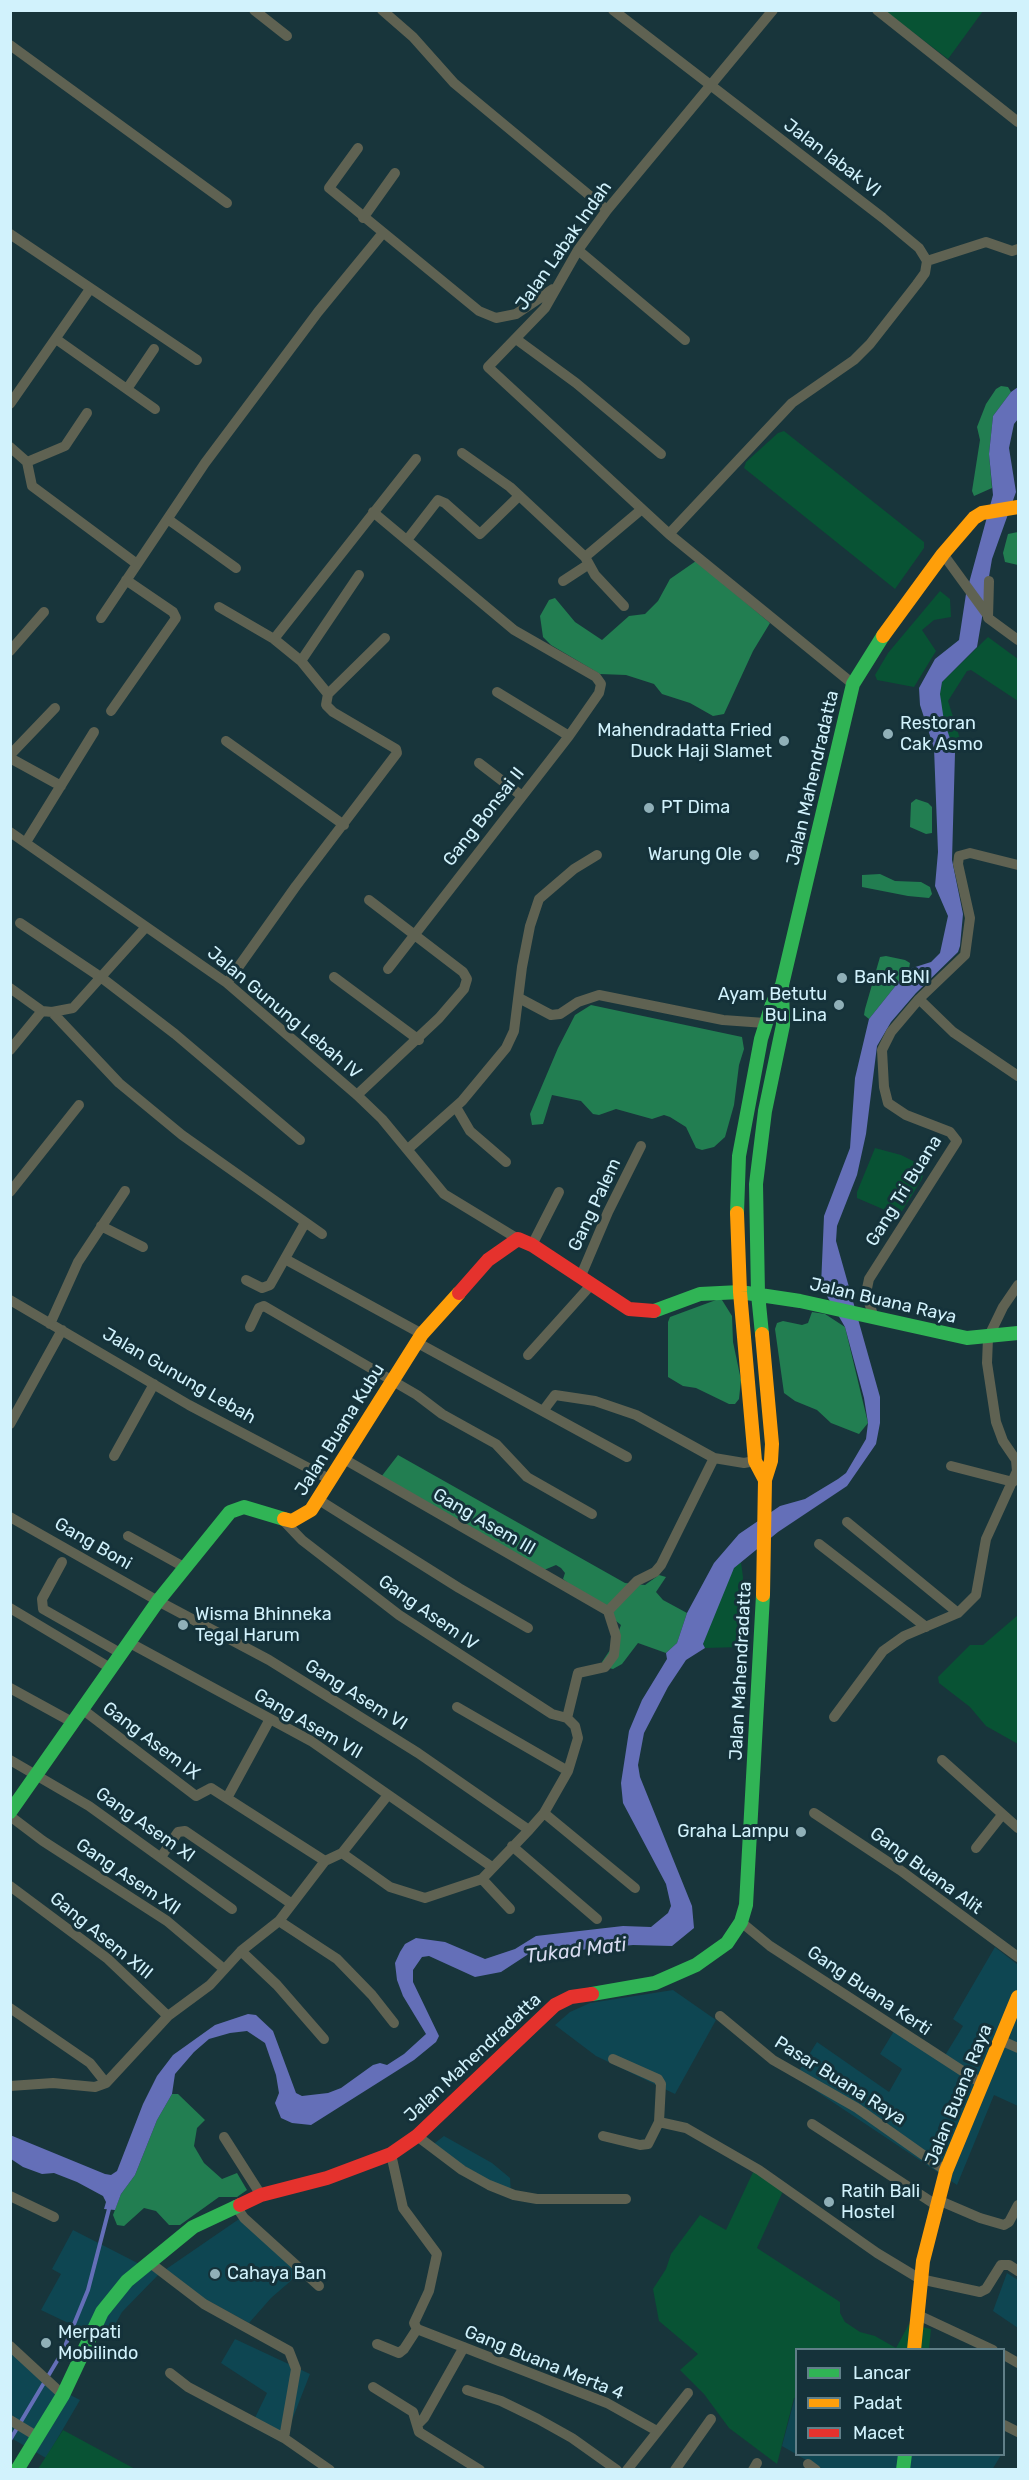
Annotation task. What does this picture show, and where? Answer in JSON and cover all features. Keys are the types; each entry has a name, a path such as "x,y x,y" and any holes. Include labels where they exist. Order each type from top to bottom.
{"main road":[{"name":"Jalan Mahendradatta","path":"765,1486 755,1461 736,1236 739,1156 765,1023 783,985 853,684 872,650 943,554 974,518 982,513 1018,507"},
{"name":"Jalan Mahendradatta","path":"18,2469 63,2396 102,2312 127,2281 193,2227 235,2205 261,2195 327,2178 391,2154 417,2136 555,2004 571,1997 655,1983 696,1965 727,1943 741,1922 747,1894 763,1626 765,1486 771,1461 772,1435 758,1294 756,1184 765,1111 783,1025 783,985"},
{"path":"518,1239 532,1245 629,1309 642,1312 656,1311 700,1294 740,1292"},
{"name":"Jalan Buana Kubu","path":"282,1520 299,1519 311,1510 332,1480 419,1338 488,1260 518,1239"},
{"name":"Jalan Buana Raya","path":"740,1292 829,1308 940,1334 967,1338 988,1338 1018,1333"},
{"path":"10,1814 35,1774 158,1601 230,1512 236,1508 249,1508 282,1520"},
{"name":"Jalan Buana Raya","path":"914,2348 920,2279 946,2170 1018,1997"}],"street":[{"path":"254,10 287,36"},
{"path":"382,10 412,37 454,83 607,210"},
{"name":"Jalan labak VI","path":"613,10 883,218 919,248 927,261"},
{"name":"Jalan Labak Indah","path":"642,509 488,367 545,308 578,250 607,210 773,10"},
{"path":"877,10 1018,122"},
{"path":"10,45 227,203"},
{"path":"358,148 329,188 464,301 490,317 516,314 556,287"},
{"path":"363,218 395,173"},
{"path":"10,234 197,360"},
{"path":"101,618 169,520 205,463 318,312 382,234"},
{"path":"669,534 792,403 854,360 870,344 925,273 927,261 986,242 1012,250 1018,249"},
{"path":"578,250 685,340"},
{"path":"10,404 90,289"},
{"path":"56,339 155,408"},
{"path":"516,339 576,383 661,454"},
{"path":"127,389 154,350"},
{"path":"27,462 65,446 87,413"},
{"path":"10,447 27,462 32,486 137,564"},
{"path":"462,453 500,478 519,495 587,560 595,575 624,606"},
{"path":"274,639 416,459"},
{"path":"373,512 407,540 438,500 441,500 480,534 519,495"},
{"path":"563,581 642,509 669,534 853,684"},
{"path":"169,520 236,568"},
{"name":"Gang Bonsai II","path":"388,969 569,736 599,693 601,684 596,677 532,643 514,630 407,540"},
{"path":"943,554 992,622 1018,640"},
{"path":"301,661 359,575"},
{"path":"111,711 176,618 173,612 126,580"},
{"path":"984,610 988,581"},
{"path":"219,607 274,639 301,661 328,694"},
{"path":"10,651 44,612"},
{"path":"227,983 396,753 396,749 333,712 326,705 328,694 385,638"},
{"path":"497,692 569,736"},
{"path":"55,708 10,756 61,786"},
{"path":"26,842 94,732"},
{"path":"226,741 344,825"},
{"path":"479,763 522,796"},
{"name":"Jalan Gunung Lebah IV","path":"10,832 146,928 203,964 227,983 357,1095 408,1149 444,1194 518,1239"},
{"name":"Gang Tri Buana","path":"871,1317 866,1293 869,1279 957,1141 950,1132 906,1115 888,1103 884,1087 882,1050 891,1032 919,999 965,955 970,918 958,864 959,856 970,853 1018,865"},
{"path":"408,1149 456,1107 506,1048 514,1031 530,926 539,899 574,869 597,855"},
{"path":"357,1095 419,1040 464,989 467,979 463,972 413,936 369,900"},
{"path":"20,923 102,978 175,1034 300,1140"},
{"path":"10,1050 47,1012 74,1008 102,978 117,957 146,928"},
{"path":"334,977 419,1040"},
{"path":"10,988 47,1012 119,1083 200,1149 322,1234"},
{"path":"519,998 551,1015 560,1014 578,1002 599,995 723,1020 765,1023"},
{"path":"919,999 953,1032 1018,1076"},
{"path":"10,1192 79,1105"},
{"path":"456,1107 465,1126 474,1136 506,1162"},
{"name":"Gang Palem","path":"528,1355 586,1282 608,1212 641,1146"},
{"path":"50,1324 78,1262 125,1191"},
{"path":"532,1245 559,1192"},
{"path":"246,1280 266,1288 305,1223"},
{"path":"101,1226 143,1247"},
{"path":"285,1259 543,1411 627,1457"},
{"path":"834,1717 883,1651 904,1636 958,1613 976,1595 986,1539 1017,1471 1016,1460 1003,1441 996,1422 987,1363 988,1338 1003,1307 1018,1285"},
{"name":"Jalan Gunung Lebah","path":"10,1300 154,1384 332,1480"},
{"path":"250,1327 259,1308 264,1306 391,1382 417,1395 442,1414 496,1444 527,1477 592,1514"},
{"path":"10,1424 62,1330"},
{"path":"114,1456 154,1384"},
{"path":"543,1411 553,1396 559,1394 612,1406 661,1428 714,1458 744,1463 755,1461"},
{"path":"342,1853 390,1887 425,1898 482,1879 529,1830 544,1813 568,1771 578,1738 575,1726 567,1718 579,1673 604,1667 614,1655 616,1636 608,1611 637,1581 662,1565 714,1458"},
{"name":"Gang Asem III","path":"344,1460 608,1611"},
{"path":"951,1466 1013,1482"},
{"path":"319,1500 459,1588 528,1628"},
{"name":"Gang Boni","path":"10,1516 158,1601"},
{"name":"Gang Asem IV","path":"282,1520 302,1539 399,1615 552,1714 567,1718"},
{"path":"847,1522 958,1613"},
{"path":"128,1536 184,1567"},
{"path":"819,1544 926,1627"},
{"name":"Gang Asem VII","path":"62,1562 42,1599 43,1609 270,1719 344,1762 492,1867"},
{"name":"Gang Asem VI","path":"158,1601 269,1660 418,1753 529,1830"},
{"path":"10,1608 111,1669"},
{"path":"10,1688 72,1722"},
{"path":"457,1707 568,1771"},
{"name":"Gang Asem IX","path":"82,1709 196,1796 201,1796 211,1788 227,1798"},
{"path":"270,1719 227,1798 326,1861"},
{"name":"Gang Asem XI","path":"10,1760 80,1800 232,1909"},
{"path":"942,1760 1018,1828"},
{"path":"10,2086 53,2083 95,2087 106,2083 168,2016 210,1985 241,1952 279,1921 326,1861 342,1853 388,1795"},
{"path":"544,1813 635,1888"},
{"name":"Gang Buana Alit","path":"814,1813 900,1870 1018,1957"},
{"name":"Gang Asem XII","path":"10,1814 43,1841 166,1921 224,1969"},
{"path":"976,1848 1002,1815"},
{"path":"161,1857 178,1832 185,1831 292,1904"},
{"path":"512,1846 597,1919"},
{"path":"482,1879 510,1909"},
{"name":"Gang Asem XIII","path":"10,1886 108,1959 168,2016"},
{"path":"279,1921 337,1959 372,1995 394,2022"},
{"name":"Gang Buana Kerti","path":"741,1922 770,1946 981,2083"},
{"path":"241,1952 277,1985 324,2039"},
{"path":"10,2008 90,2063 106,2083"},
{"name":"Pasar Buana Raya","path":"720,2016 773,2060 857,2108 946,2170"},
{"path":"1000,2040 1018,2048"},
{"path":"603,2136 640,2145 648,2144 659,2122 662,2084 658,2079 613,2059"},
{"path":"659,2122 686,2128 759,2170 877,2253 920,2279 980,2292 986,2289 1001,2265 1009,2265 1018,2271"},
{"path":"812,2124 937,2202 1004,2225 1009,2222 1018,2205"},
{"path":"417,2136 462,2170 489,2186 514,2194 537,2199 626,2199"},
{"path":"224,2138 261,2195"},
{"path":"378,2344 399,2353 405,2349 417,2329 414,2323 429,2291 437,2254 403,2208 391,2154"},
{"path":"10,2196 54,2217"},
{"path":"235,2205 244,2218 319,2286"},
{"path":"149,2262 204,2304 289,2351 295,2360 296,2369 284,2438"},
{"path":"916,2314 991,2348"},
{"name":"Gang Buana Merta 4","path":"417,2329 608,2403 657,2431"},
{"path":"10,2346 63,2396"},
{"path":"418,2424 429,2411 464,2347"},
{"path":"170,2373 188,2387 284,2438 330,2469"},
{"path":"372,2387 408,2408 416,2416 420,2432 480,2469"},
{"path":"467,2390 501,2401 538,2419 572,2438 617,2469"},
{"path":"627,2469 688,2393"},
{"path":"675,2469 711,2419"},
{"path":"10,2420 38,2437"}],"shaded area":[{"path":"995,1947 1018,1965 1018,2106 994,2095 957,2185 795,2077 817,2042 889,2092 902,2069 880,2054 894,2031 941,2062 963,2026 953,2019"},
{"path":"673,1990 716,2020 675,2094 596,2056 555,2025 570,2012 590,2003"},
{"path":"444,2136 492,2163 510,2178 511,2194 431,2146"},
{"path":"242,2217 301,2272 271,2298 249,2323 159,2274"},
{"path":"73,2230 159,2274 122,2312 106,2341 41,2310 61,2274 52,2269"},
{"path":"1007,2273 1018,2280 1018,2328 993,2311"},
{"path":"235,2339 310,2374 283,2443 251,2426 267,2393 221,2363"},
{"path":"10,2351 49,2384 80,2400 46,2458 11,2438"},
{"path":"795,2397 795,2453 782,2446"},
{"path":"799,2456 1000,2456 992,2470 823,2469"}],"green space":[{"path":"885,11 983,11 948,59"},
{"path":"1001,386 1008,387 1011,392 993,416 989,454 992,488 974,496 972,491 980,440 977,427 986,404 996,389"},
{"path":"784,431 924,542 924,548 895,589 744,468 746,462 778,433"},
{"path":"1018,532 1018,565 1005,562 1003,553 1008,534"},
{"path":"696,561 770,623 753,651 724,714 713,716 690,703 662,694 654,684 626,675 600,674 551,645 543,637 540,616 549,600 555,598 575,622 602,640 629,616 645,614 658,601 670,579"},
{"path":"940,591 950,599 951,617 934,620 922,630 936,651 914,687 877,680 875,675 888,653"},
{"path":"988,637 1018,659 1018,701 971,670 967,671 948,701 960,739 955,753 942,718 940,694 942,682"},
{"path":"916,799 932,807 932,833 926,834 910,827 911,803"},
{"path":"880,874 895,881 921,882 930,887 932,894 929,898 908,896 862,887 862,875"},
{"path":"880,957 905,960 910,963 909,969 869,1019 864,1015 865,1009"},
{"path":"591,1005 742,1037 744,1049 739,1065 734,1105 725,1137 714,1147 702,1150 696,1148 686,1127 670,1117 664,1115 652,1119 616,1109 599,1115 593,1114 581,1101 552,1095 543,1124 532,1125 530,1114 558,1048 575,1015"},
{"path":"875,1148 901,1155 925,1167 922,1179 899,1216 857,1198 857,1192"},
{"path":"716,1300 722,1300 732,1316 733,1342 741,1380 739,1399 735,1404 729,1404 696,1388 683,1386 668,1377 668,1322 670,1317"},
{"path":"812,1312 825,1314 845,1327 868,1423 859,1434 831,1423 817,1410 795,1401 784,1393 775,1329 777,1323 783,1321 802,1325 808,1323"},
{"path":"398,1455 625,1583 645,1585 659,1575 666,1577 656,1592 663,1600 687,1613 677,1643 666,1653 638,1643 622,1664 613,1669 605,1667 602,1662 614,1644 621,1625 563,1579 565,1573 561,1568 556,1565 544,1570 381,1477"},
{"path":"741,1562 743,1577 740,1647 705,1648 703,1644 724,1586 734,1568"},
{"path":"1018,1615 1018,1744 986,1726 970,1707 939,1683 938,1677 970,1645 983,1645"},
{"path":"172,2094 178,2094 205,2120 197,2128 194,2146 204,2163 222,2179 237,2173 247,2190 237,2197 219,2197 180,2225 169,2225 156,2211 144,2208 124,2226 117,2225 113,2215 121,2194 135,2175 157,2120"},
{"path":"754,2170 784,2189 757,2248 840,2302 840,2313 845,2322 860,2332 875,2336 896,2348 795,2348 795,2398 777,2464 729,2428 704,2394 680,2370 698,2354 659,2321 653,2289 666,2269 671,2254 700,2215 726,2230"},
{"path":"909,2324 931,2329 929,2348 896,2348"},
{"path":"63,2430 135,2469 38,2469"}],"water":[{"path":"1018,387 1018,419 1014,424 1009,448 1016,492 992,559 977,647 942,682 940,694 944,721 955,753 952,860 963,914 960,946 958,952 916,993 891,1022 877,1046 866,1134 857,1175 837,1226 836,1241 880,1397 880,1423 876,1444 847,1486 778,1532 734,1568 703,1644 705,1648 686,1660 668,1687 644,1733 638,1765 640,1777 692,1906 694,1928 672,1946 633,1945 527,1955 501,1972 475,1977 429,1956 422,1957 413,1970 413,1982 439,2036 436,2042 414,2060 311,2125 292,2123 281,2118 275,2103 279,2093 276,2075 265,2043 247,2031 209,2039 175,2074 172,2094 157,2120 135,2175 121,2194 115,2210 104,2209 106,2202 103,2196 77,2182 54,2173 42,2174 23,2167 11,2159 10,2135 105,2174 111,2175 117,2171 143,2104 157,2076 173,2055 215,2025 248,2014 256,2015 273,2031 296,2093 302,2096 328,2093 341,2088 373,2065 380,2063 387,2065 404,2054 426,2034 403,1996 397,1980 395,1963 405,1944 416,1938 445,1942 485,1959 515,1949 536,1936 623,1926 651,1927 668,1913 671,1906 666,1884 623,1803 621,1783 629,1731 642,1700 667,1659 666,1653 677,1643 687,1613 714,1563 739,1534 780,1506 805,1499 846,1473 866,1439 868,1423 864,1398 845,1327 821,1286 824,1216 850,1148 855,1078 869,1019 909,969 931,962 940,953 948,916 935,886 938,852 934,748 920,705 919,688 935,659 959,640 966,594 993,495 989,454 993,416 1011,392"}],"waterway":[{"path":"10,2440 63,2351 88,2290 110,2205"}],"traffic: fast":[{"path":"737,1213 739,1156 761,1039 772,1004 782,985 853,684 883,636"},
{"path":"762,1334 758,1294 756,1184 765,1111 783,1025 782,985"},
{"path":"654,1311 700,1294 740,1292 800,1301 967,1338 1018,1333"},
{"path":"10,1812 158,1601 230,1512 244,1507 284,1519"},
{"path":"592,1994 655,1983 696,1965 727,1943 741,1922 746,1905 763,1595"},
{"path":"17,2470 63,2395 102,2312 127,2281 193,2227 240,2205"},
{"path":"903,2470 905,2456"}],"traffic: slow":[{"path":"883,636 943,554 974,518 982,513 1018,507"},
{"path":"737,1213 740,1292 755,1461 765,1480"},
{"path":"284,1519 292,1521 311,1510 422,1334 459,1293"},
{"path":"762,1334 772,1444 771,1461 765,1480 763,1595"},
{"path":"914,2348 923,2261 946,2171 1018,1997"}],"traffic: jam":[{"path":"459,1293 488,1260 518,1239 532,1245 629,1309 654,1311"},
{"path":"240,2205 261,2195 327,2178 391,2154 417,2136 555,2005 571,1997 592,1994"}],"place":[{"name":"Restoran Cak Asmo","path":"888,734"},
{"name":"Mahendradatta Fried Duck Haji Slamet","path":"784,741"},
{"name":"PT Dima","path":"649,808"},
{"name":"Warung Ole","path":"754,855"},
{"name":"Bank BNI","path":"842,978"},
{"name":"Ayam Betutu Bu Lina","path":"839,1005"},
{"name":"Wisma Bhinneka Tegal Harum","path":"183,1625"},
{"name":"Graha Lampu","path":"801,1832"},
{"name":"Ratih Bali Hostel","path":"829,2202"},
{"name":"Cahaya Ban","path":"215,2274"},
{"name":"Merpati Mobilindo","path":"46,2343"}],"water label":[{"name":"Tukad Mati","path":"576,1951"}]}
